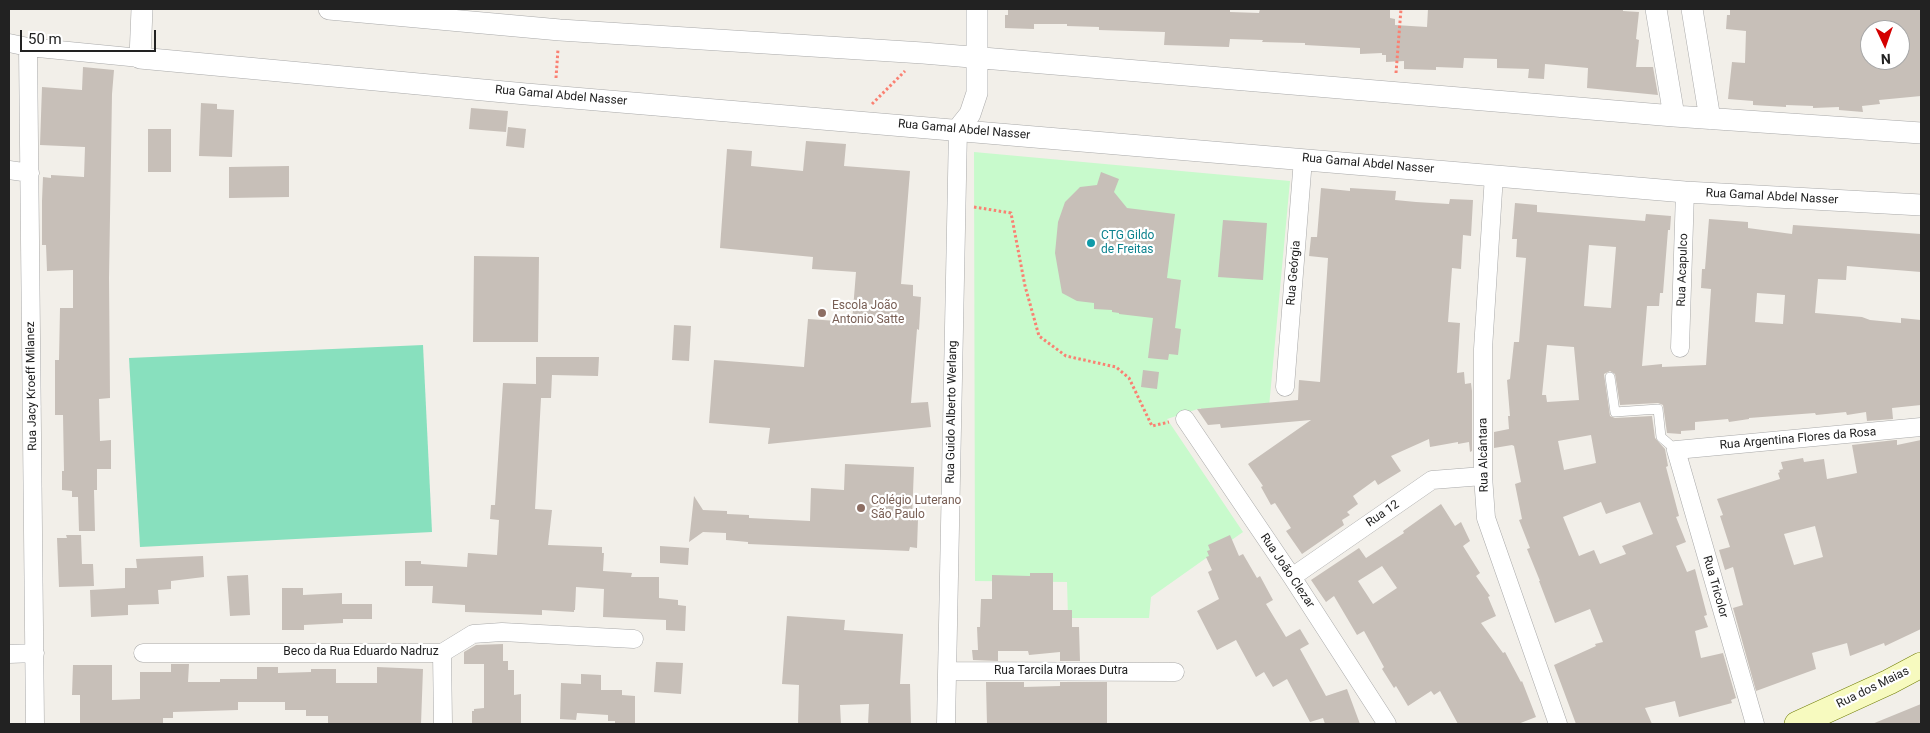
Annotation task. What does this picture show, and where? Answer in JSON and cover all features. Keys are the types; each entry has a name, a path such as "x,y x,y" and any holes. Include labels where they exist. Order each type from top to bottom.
{"main road":[{"name":"Rua dos Maias","path":"1797,724 1889,682 1921,665"}],"street":[{"path":"140,58 142,9"},
{"path":"329,9 560,30 923,53 1395,94 1710,119 1921,133"},
{"path":"958,129 970,114 976,101 978,9"},
{"path":"1656,9 1674,116"},
{"path":"1692,9 1710,119"},
{"name":"Rua Gamal Abdel Nasser","path":"9,43 28,47 140,58 554,96 1303,158 1685,192 1921,205"},
{"name":"Rua Jacy Kroeff Milanez","path":"28,47 35,724"},
{"name":"Rua Guido Alberto Werlang","path":"946,724 958,129"},
{"name":"Rua Geórgia","path":"1285,387 1303,158"},
{"path":"9,170 30,173"},
{"name":"Rua Alcântara","path":"1494,175 1483,349 1483,476 1486,518 1558,724"},
{"name":"Rua Acapulco","path":"1680,348 1685,192"},
{"name":"Rua João Clezar","path":"1185,419 1292,577 1387,724"},
{"name":"Rua Argentina Flores da Rosa","path":"1676,450 1921,428"},
{"name":"Rua Tricolor","path":"1676,450 1755,724"},
{"name":"Rua 12","path":"1292,577 1432,480 1483,476"},
{"name":"Beco da Rua Eduardo Nadruz","path":"143,653 442,653 473,634 502,632 634,638"},
{"path":"9,654 35,653"},
{"path":"442,653 443,724"},
{"name":"Rua Tarcila Moraes Dutra","path":"947,671 1175,672"}],"lane":[{"path":"1610,377 1615,412 1658,409 1661,437 1676,450"}],"path":[{"path":"1395,94 1401,9"},
{"path":"554,96 560,30"},
{"path":"855,120 923,53"},
{"path":"956,204 1011,214 1025,286 1039,336 1066,356 1116,367 1129,378 1152,426 1185,419"}],"green space":[{"path":"974,152 1290,181 1269,407 1204,419 1201,408 1167,419 1243,532 1151,597 1149,618 1068,618 1067,582 975,581"},
{"path":"423,345 432,532 140,547 129,358"}],"building":[{"path":"1008,9 1230,9 1230,12 1259,13 1260,9 1390,9 1390,18 1395,19 1395,25 1427,27 1428,9 1623,9 1623,11 1639,12 1636,39 1639,40 1636,67 1653,67 1658,95 1587,88 1588,68 1545,64 1544,79 1528,78 1529,69 1497,68 1497,59 1464,58 1463,68 1436,67 1436,70 1404,69 1404,61 1386,62 1386,55 1382,55 1382,53 1360,54 1360,48 1230,39 1229,47 1164,45 1165,32 1099,30 1099,27 1067,26 1067,24 1034,24 1034,29 1005,28 1005,15 1008,15"},
{"path":"1730,9 1921,9 1921,96 1879,100 1880,104 1862,106 1863,112 1839,110 1839,107 1813,108 1813,106 1753,105 1753,101 1728,99 1732,62 1745,63 1746,31 1726,29 1727,15 1730,15"},
{"path":"83,67 114,70 109,278 110,398 99,399 100,441 111,440 111,469 97,469 97,490 94,490 95,531 79,531 78,497 72,497 72,491 62,490 62,471 64,471 63,415 55,415 55,360 59,360 60,308 73,308 73,270 47,271 46,245 42,245 43,177 51,178 51,175 84,177 85,147 40,145 42,87 82,90"},
{"path":"201,103 217,104 217,109 234,110 232,157 199,156"},
{"path":"471,108 508,111 506,132 469,129"},
{"path":"508,127 526,129 524,148 506,146"},
{"path":"148,129 171,129 171,172 148,172"},
{"name":"Escola João Antonio Satte","path":"806,141 846,144 844,166 910,171 901,284 913,285 913,296 921,297 911,403 928,402 931,427 768,444 770,428 709,423 714,360 804,367 808,319 852,322 856,272 812,269 813,257 720,248 727,149 752,151 751,166 803,171"},
{"path":"289,166 289,197 229,198 229,167"},
{"path":"1101,172 1119,179 1114,192 1127,208 1175,214 1167,278 1181,280 1175,328 1181,329 1178,355 1169,354 1168,360 1148,358 1153,318 1119,314 1112,312 1112,310 1094,309 1094,303 1077,301 1062,293 1055,253 1058,222 1065,202 1080,187 1097,185"},
{"path":"1321,188 1350,191 1350,188 1396,191 1395,200 1416,202 1449,204 1450,199 1473,200 1471,236 1463,235 1461,269 1452,268 1448,322 1460,323 1457,373 1464,372 1465,384 1471,383 1472,451 1470,452 1469,442 1430,447 1429,439 1391,456 1401,471 1378,485 1375,480 1353,496 1358,504 1347,512 1350,515 1342,520 1344,525 1302,554 1286,531 1291,528 1275,503 1271,505 1261,487 1263,486 1248,464 1311,420 1221,428 1220,424 1208,425 1197,409 1298,400 1299,380 1320,382 1328,258 1309,256 1311,237 1317,237"},
{"path":"1515,203 1537,205 1537,212 1645,221 1646,214 1671,216 1670,230 1668,230 1663,293 1660,293 1659,306 1647,306 1642,366 1662,364 1662,367 1706,365 1711,289 1701,288 1702,269 1705,269 1709,219 1748,222 1748,228 1792,234 1793,225 1921,234 1921,272 1847,266 1846,280 1818,279 1815,313 1901,323 1901,318 1921,320 1921,405 1892,408 1893,419 1867,421 1866,412 1847,415 1846,412 1816,415 1815,413 1749,418 1729,422 1728,419 1695,422 1695,430 1681,431 1681,434 1667,433 1663,405 1658,403 1620,405 1615,374 1610,371 1604,374 1610,416 1615,418 1652,416 1655,438 1665,449 1668,466 1666,467 1679,516 1676,517 1686,542 1676,546 1687,572 1695,569 1707,615 1704,616 1708,627 1695,631 1701,658 1723,653 1736,698 1731,700 1732,703 1679,717 1675,701 1645,708 1652,724 1576,724 1554,665 1596,646 1595,644 1603,642 1590,609 1555,623 1527,549 1530,548 1519,520 1522,519 1515,484 1521,482 1514,446 1494,448 1494,432 1509,429 1508,416 1510,416 1507,380 1510,379 1514,342 1519,342 1526,258 1516,257 1517,239 1512,239","holes":["1589,245 1616,247 1611,308 1584,306","1757,293 1785,295 1783,324 1755,322","1547,345 1574,347 1579,400 1547,402 1546,395 1542,395","1591,435 1596,463 1564,470 1558,441","1601,502 1606,514 1640,502 1653,534 1622,546 1626,554 1600,564 1594,550 1579,556 1563,517"]},
{"path":"1223,220 1267,223 1263,280 1218,277"},
{"path":"474,256 539,257 538,342 473,342"},
{"path":"674,325 691,326 689,361 672,360"},
{"path":"536,357 599,357 598,376 552,375 551,398 541,398 535,509 552,510 548,545 602,547 602,553 604,553 603,571 632,573 631,577 659,577 659,598 678,600 678,605 686,606 685,631 666,630 666,620 603,617 604,589 576,587 574,612 542,610 542,615 465,612 465,605 432,603 433,586 405,586 405,561 421,561 421,564 467,567 468,553 497,555 499,520 490,519 491,505 495,505 503,383 536,384"},
{"path":"1143,370 1159,372 1157,389 1141,387"},
{"path":"1897,440 1897,445 1921,440 1921,629 1885,646 1884,643 1850,656 1847,643 1812,653 1816,669 1756,691 1733,608 1743,605 1733,567 1725,570 1719,550 1730,547 1720,516 1723,515 1717,499 1780,479 1778,473 1780,472 1779,470 1783,469 1781,462 1803,458 1804,462 1824,459 1827,479 1857,473 1852,445","holes":["1815,526 1823,557 1794,565 1784,534"]},
{"name":"Colégio Luterano São Paulo","path":"845,464 914,467 912,519 918,519 917,548 910,547 909,551 748,544 748,542 726,540 726,533 703,532 689,542 694,496 703,510 727,511 727,514 749,515 749,518 810,521 811,488 844,490"},
{"path":"1441,504 1455,526 1461,522 1470,541 1463,546 1480,573 1476,576 1490,596 1488,597 1496,616 1481,623 1503,653 1505,652 1522,681 1536,717 1518,724 1458,724 1440,691 1434,695 1431,691 1408,706 1396,686 1394,688 1382,669 1384,667 1364,631 1357,635 1334,596 1326,602 1311,580 1359,548 1366,558 1404,533 1403,531","holes":["1382,566 1397,588 1373,604 1358,581"]},
{"path":"66,535 81,535 82,564 93,564 94,586 59,587 57,538 67,538"},
{"path":"1230,535 1239,556 1243,554 1257,578 1260,576 1273,600 1266,604 1286,637 1300,629 1309,644 1300,649 1326,696 1347,689 1360,724 1325,724 1323,718 1310,722 1287,679 1273,687 1264,672 1256,677 1236,640 1217,650 1197,611 1219,599 1208,572 1212,570 1206,557 1209,556 1207,551 1210,550 1208,545"},
{"path":"660,546 689,548 688,565 660,563"},
{"path":"203,556 204,577 171,581 171,589 158,590 159,604 128,605 128,615 91,617 90,590 125,588 125,568 137,568 136,559"},
{"path":"1030,573 1053,573 1053,610 1072,610 1072,627 1079,627 1080,661 1060,661 1060,652 1029,655 1028,651 998,651 998,661 973,660 972,650 978,650 977,627 980,627 981,599 992,599 992,575 1030,576"},
{"path":"248,575 250,615 230,616 227,576"},
{"path":"282,588 303,588 303,595 342,593 342,604 372,604 372,619 343,619 343,623 304,625 304,630 282,630"},
{"path":"787,616 845,620 844,630 903,634 900,684 910,684 911,724 868,724 869,704 840,705 841,724 798,724 799,685 782,684"},
{"path":"503,644 503,661 508,661 508,670 514,670 514,695 521,694 521,724 472,724 472,711 484,708 484,664 464,664 464,652 476,645"},
{"path":"656,662 683,663 681,694 654,692"},
{"path":"171,664 189,664 188,682 220,682 220,679 257,679 257,667 278,667 278,673 311,672 311,669 336,669 336,683 377,683 377,667 423,669 421,724 328,724 328,716 306,716 306,710 285,710 285,702 238,702 238,710 173,712 173,718 163,718 163,724 80,724 80,695 72,695 73,665 112,665 112,700 140,699 140,672 171,672"},
{"path":"581,674 601,675 601,690 622,690 622,695 635,696 635,724 615,724 615,721 608,721 608,715 577,713 576,720 560,719 561,683 581,684"},
{"path":"986,682 1024,682 1024,687 1060,686 1060,682 1107,682 1107,724 987,724"},
{"path":"1921,704 1921,724 1872,724"}],"place":[{"name":"CTG Gildo de Freitas","path":"1091,243"},
{"name":"Escola João Antonio Satte","path":"822,313"},
{"name":"Colégio Luterano São Paulo","path":"861,508"}]}
